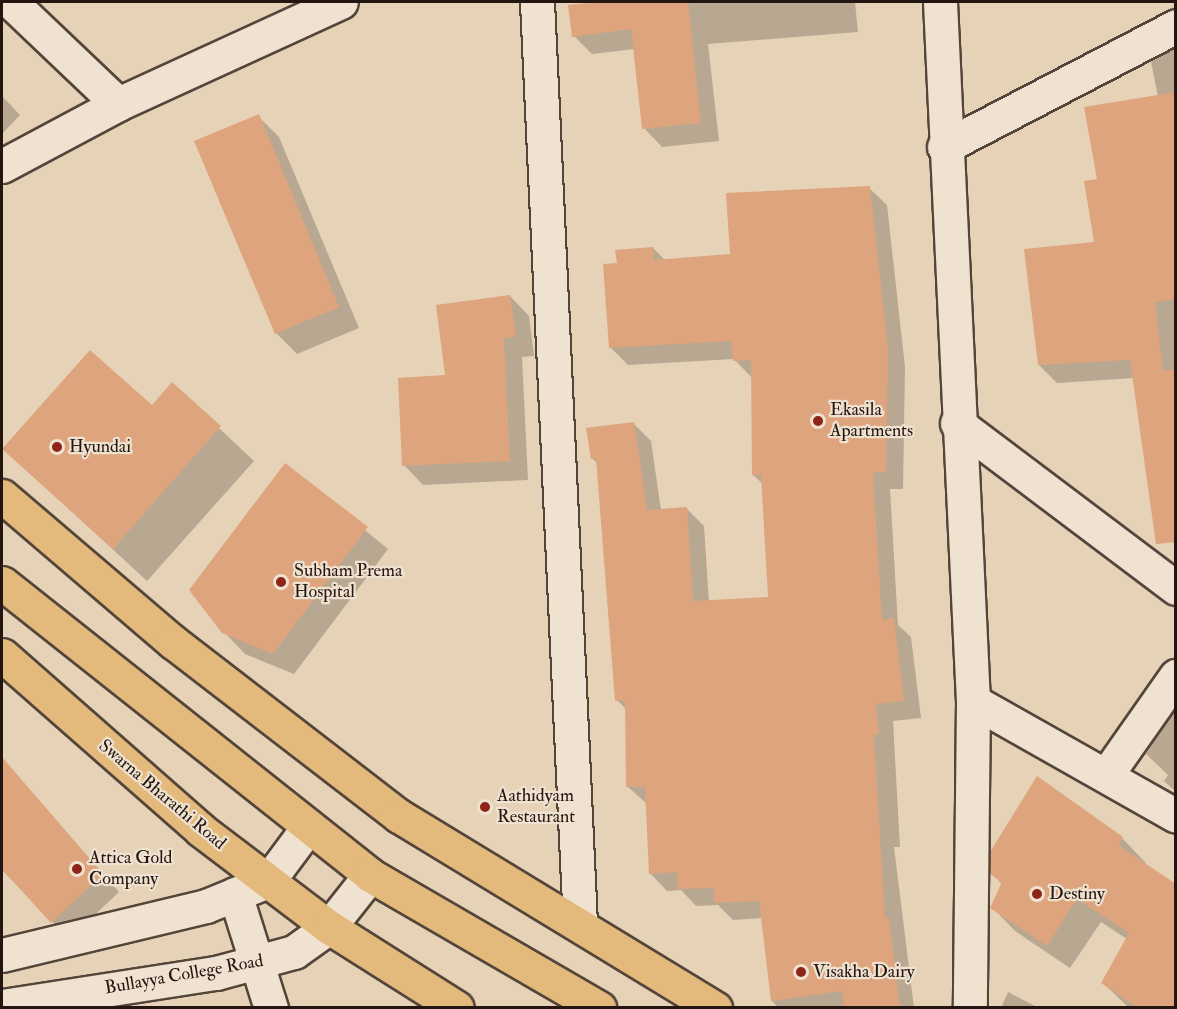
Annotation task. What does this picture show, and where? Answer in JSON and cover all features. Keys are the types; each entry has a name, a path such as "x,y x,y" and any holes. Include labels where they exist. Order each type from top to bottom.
{"main road":[{"path":"2,496 172,642 399,816 580,923 715,1008"},
{"path":"2,583 306,830 370,875 599,1008"},
{"name":"Swarna Bharathi Road","path":"2,655 173,808 329,927 458,1008"}],"street":[{"path":"11,2 118,104"},
{"path":"2,166 118,104 341,2"},
{"path":"537,2 580,923"},
{"path":"940,2 944,147 957,423 973,701 970,1008"},
{"path":"944,147 1176,26"},
{"path":"957,423 1176,588"},
{"path":"1107,774 1176,676"},
{"path":"973,701 1107,774 1176,816"},
{"path":"2,955 206,906 268,881 306,830"},
{"name":"Bullayya College Road","path":"2,1006 260,964 294,952 329,927 370,875"},
{"path":"235,894 260,964 271,1008"}],"building":[{"path":"598,2 688,2 701,123 642,129 631,29 572,37 568,5"},
{"path":"1176,92 1176,299 1155,302 1163,371 1176,369 1176,542 1156,544 1130,360 1038,365 1024,249 1094,242 1084,181 1097,179 1084,107"},
{"path":"259,114 339,307 275,334 194,141"},
{"path":"870,186 888,349 886,472 873,472 882,620 894,618 904,701 876,704 879,734 874,735 885,918 889,917 900,1008 844,1008 842,991 771,1001 759,901 714,903 714,888 677,889 677,872 649,874 645,787 626,787 625,700 615,701 596,458 591,459 586,428 634,422 647,510 687,507 693,601 768,597 761,475 752,475 751,360 733,361 731,341 609,348 603,264 617,263 615,250 653,247 654,260 730,254 726,193"},
{"path":"510,295 516,337 504,338 510,461 402,466 398,378 445,375 436,305"},
{"path":"90,350 152,405 172,382 221,426 113,549 2,449"},
{"path":"285,463 368,527 273,654 222,633 189,590"},
{"path":"2,757 103,874 51,923 2,869"},
{"path":"1037,776 1123,837 1118,845 1176,884 1176,1008 1138,1008 1101,983 1129,933 1077,899 1047,946 990,908 1002,882 990,874 990,852"}],"place":[{"name":"Ekasila Apartments","path":"818,421"},
{"name":"Hyundai","path":"57,447"},
{"name":"Subham Prema Hospital","path":"281,582"},
{"name":"Aathidyam Restaurant","path":"485,807"},
{"name":"Attica Gold Company","path":"77,869"},
{"name":"Destiny","path":"1037,894"},
{"name":"Visakha Dairy","path":"801,972"}]}
